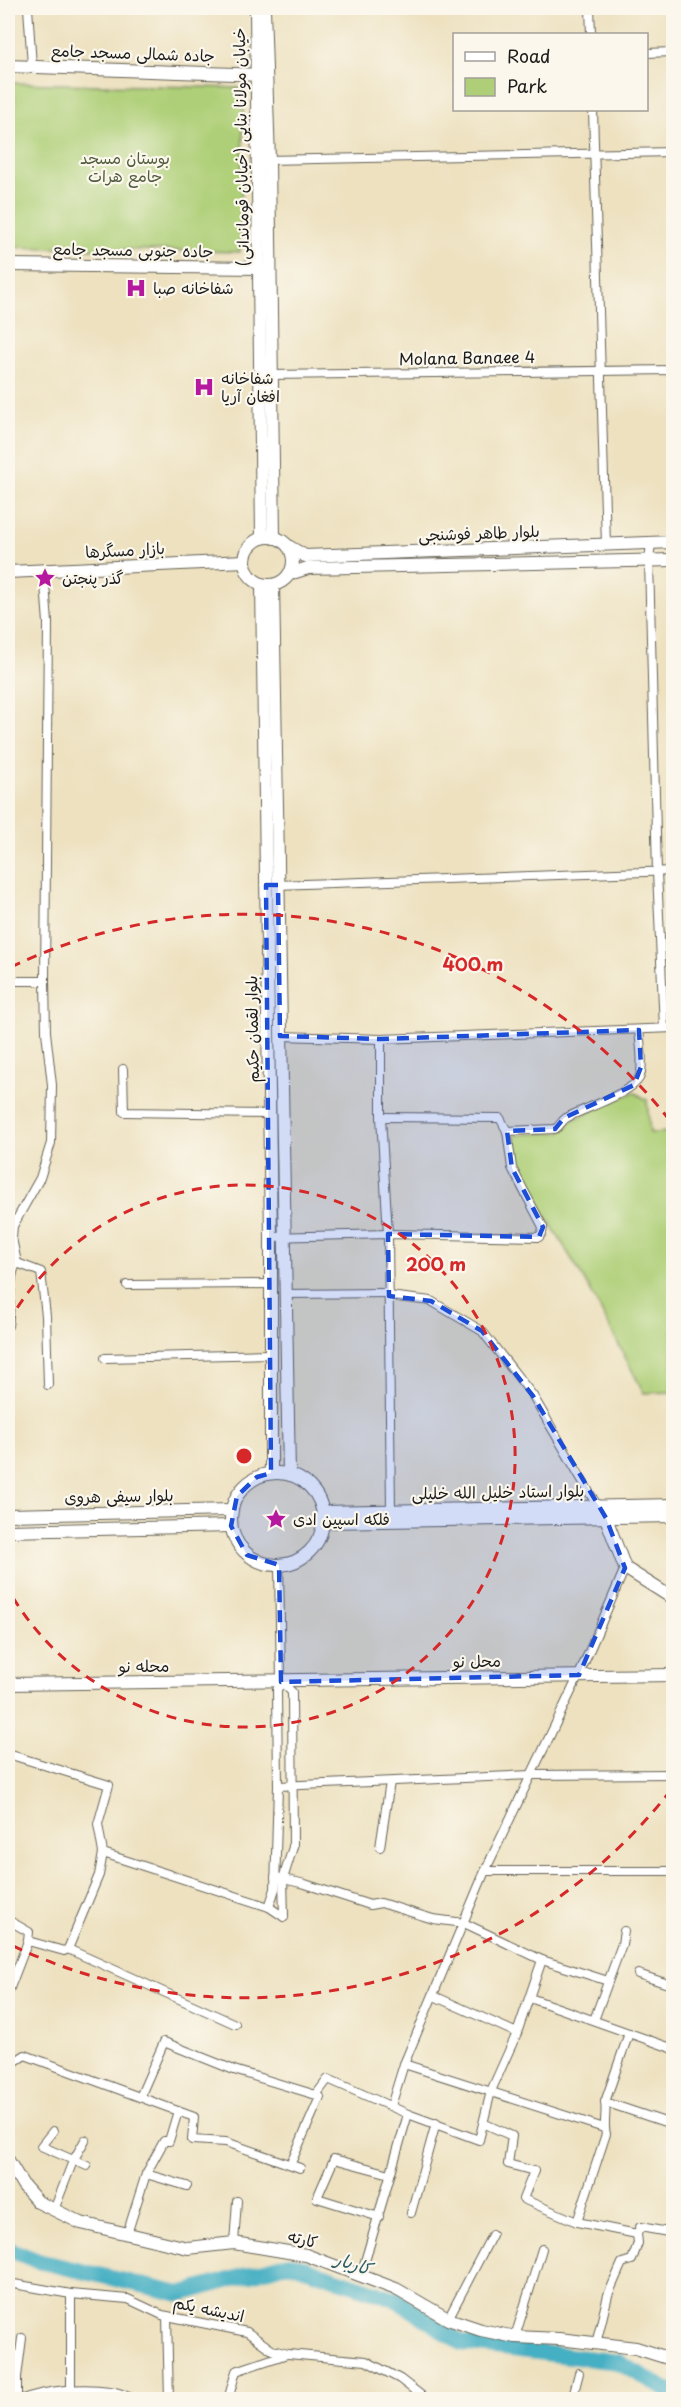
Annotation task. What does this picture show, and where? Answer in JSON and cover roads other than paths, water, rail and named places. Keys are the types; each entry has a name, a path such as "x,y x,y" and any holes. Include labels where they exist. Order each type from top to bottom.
{"street":[{"path":"28,8 32,66"},
{"name":"خیابان مولانا بنایی (خیابان قوماندانی)","path":"255,8 261,75 268,538"},
{"name":"خیابان مولانا بنایی (خیابان قوماندانی)","path":"261,75 264,8"},
{"path":"590,8 591,33"},
{"path":"648,53 674,52"},
{"name":"جاده شمالی مسجد جامع","path":"8,66 261,75"},
{"path":"593,111 606,545"},
{"path":"263,160 674,152"},
{"name":"خیابان مولانا بنایی (خیابان قوماندانی)","path":"263,160 259,268 266,375"},
{"name":"جاده جنوبی مسجد جامع","path":"8,265 259,268"},
{"name":"Molana Banaee 4","path":"266,375 674,369"},
{"path":"268,538 288,546 293,563 290,574 280,583 268,585 249,576 244,561 250,547 268,538"},
{"path":"280,1036 381,1039 669,1028 657,872 649,561 651,543"},
{"name":"بلوار طاهر فوشنجی","path":"288,546 305,556 674,543"},
{"name":"بلوار طاهر فوشنجی","path":"290,574 308,568 674,560"},
{"name":"بازار مسگرها","path":"8,572 244,561"},
{"path":"8,1326 11,1311 13,1226 40,1178 51,1143 52,1085 46,1032 45,981 48,623 44,571"},
{"name":"بلوار لقمان حکیم","path":"268,585 272,885 269,1114 277,1237 285,1294 289,1471"},
{"path":"272,885 674,872"},
{"name":"بلوار لقمان حکیم","path":"271,1473 271,1284 277,1237 280,1036 272,885"},
{"path":"8,981 45,981"},
{"path":"507,1131 555,1129 565,1118 596,1106 634,1085 640,1078 641,1067 639,1030"},
{"path":"381,1039 381,1117 388,1234 391,1511"},
{"path":"123,1069 124,1112 269,1114"},
{"path":"277,1237 388,1234 539,1236 543,1233 543,1227 512,1168 507,1131 500,1118 381,1117"},
{"path":"13,1267 41,1272 46,1316 48,1385"},
{"path":"127,1285 271,1284"},
{"path":"285,1294 389,1294 431,1301 482,1331 533,1396 597,1507 606,1518 625,1568 674,1599"},
{"path":"105,1358 271,1354"},
{"path":"289,1471 312,1488 319,1499 323,1517 321,1536 304,1557 292,1563 279,1565 262,1563 247,1555 237,1542 231,1526 232,1509 237,1496 257,1477 289,1471"},
{"name":"بلوار استاد خلیل الله خلیلی","path":"323,1517 391,1511 674,1505"},
{"name":"بلوار سیفی هروی","path":"8,1515 232,1509"},
{"name":"بلوار استاد خلیل الله خلیلی","path":"323,1517 606,1518 674,1516"},
{"name":"بلوار سیفی هروی","path":"8,1531 231,1526"},
{"path":"103,1853 269,1907 284,1917 279,1878 277,1690 282,1682 279,1565"},
{"path":"391,2106 404,2064 485,1871 579,1675 625,1568"},
{"name":"محل نو","path":"282,1682 674,1675"},
{"path":"269,1907 293,1848 292,1692 282,1682"},
{"name":"محله نو","path":"8,1684 282,1682"},
{"path":"8,1754 109,1785 98,1824 103,1853 99,1875 68,1949"},
{"path":"278,1786 532,1775 674,1774"},
{"path":"380,1847 390,1782"},
{"path":"485,1871 674,1871"},
{"path":"279,1878 370,1905 381,1903 433,1919 464,1923 542,1960 608,1981"},
{"path":"8,1920 29,1932 28,1941 10,1978 8,1993"},
{"path":"594,2020 622,1944 624,1931"},
{"path":"28,1941 64,1951 68,1949 236,2024"},
{"path":"316,2095 328,2079 408,2114 479,2140 492,2091 517,2033 542,1960"},
{"path":"638,1974 674,1986"},
{"path":"434,1996 517,2033"},
{"path":"530,1998 674,2049"},
{"path":"577,2222 606,2134 604,2128 607,2112 605,2102 628,2032"},
{"path":"140,2097 164,2042 234,2070 316,2095 320,2097 291,2163"},
{"path":"8,2066 26,2055 194,2117 192,2140 226,2142 300,2168"},
{"path":"404,2064 604,2128"},
{"path":"605,2102 674,2125"},
{"path":"127,2234 146,2174 164,2141 169,2141 178,2111"},
{"path":"361,2275 408,2114"},
{"path":"411,2213 436,2123"},
{"path":"483,2123 512,2136 508,2164 534,2171 523,2199 577,2222 637,2234"},
{"path":"53,2131 40,2146 87,2166"},
{"path":"54,2210 73,2161 85,2140"},
{"path":"379,2217 317,2198 334,2158 390,2174"},
{"name":"کارته","path":"8,2164 38,2202 81,2223 188,2248 234,2243 306,2256 396,2289 448,2319 514,2337 559,2339 636,2348 674,2360"},
{"path":"146,2174 187,2186"},
{"path":"234,2243 237,2201"},
{"path":"596,2344 608,2295 622,2263 632,2260 638,2243 637,2234 640,2227 674,2232"},
{"path":"448,2319 492,2235"},
{"path":"514,2337 542,2249"},
{"name":"اندیشه یکم","path":"8,2283 71,2294 128,2299 167,2316 247,2332 272,2350 288,2354 366,2361 400,2379 427,2400"},
{"path":"71,2294 71,2391"},
{"path":"167,2316 169,2400"},
{"path":"22,2338 17,2377 19,2400 71,2391 112,2391 137,2400"},
{"path":"228,2400 236,2371 288,2354"},
{"path":"572,2400 579,2373"}],"waterway":[{"name":"کاربار","path":"8,2249 38,2261 180,2294 290,2263 396,2299 462,2343 618,2362 674,2394"}],"place":[{"name":"شفاخانه صبا","path":"136,288"},
{"name":"شفاخانه افغان آریا","path":"204,387"},
{"name":"گذر پنجتن","path":"45,578"},
{"name":"فلکه اسپین ادی","path":"276,1519"}],"park label":[{"name":"بوستان مسجد جامع هرات","path":"125,167"}]}
